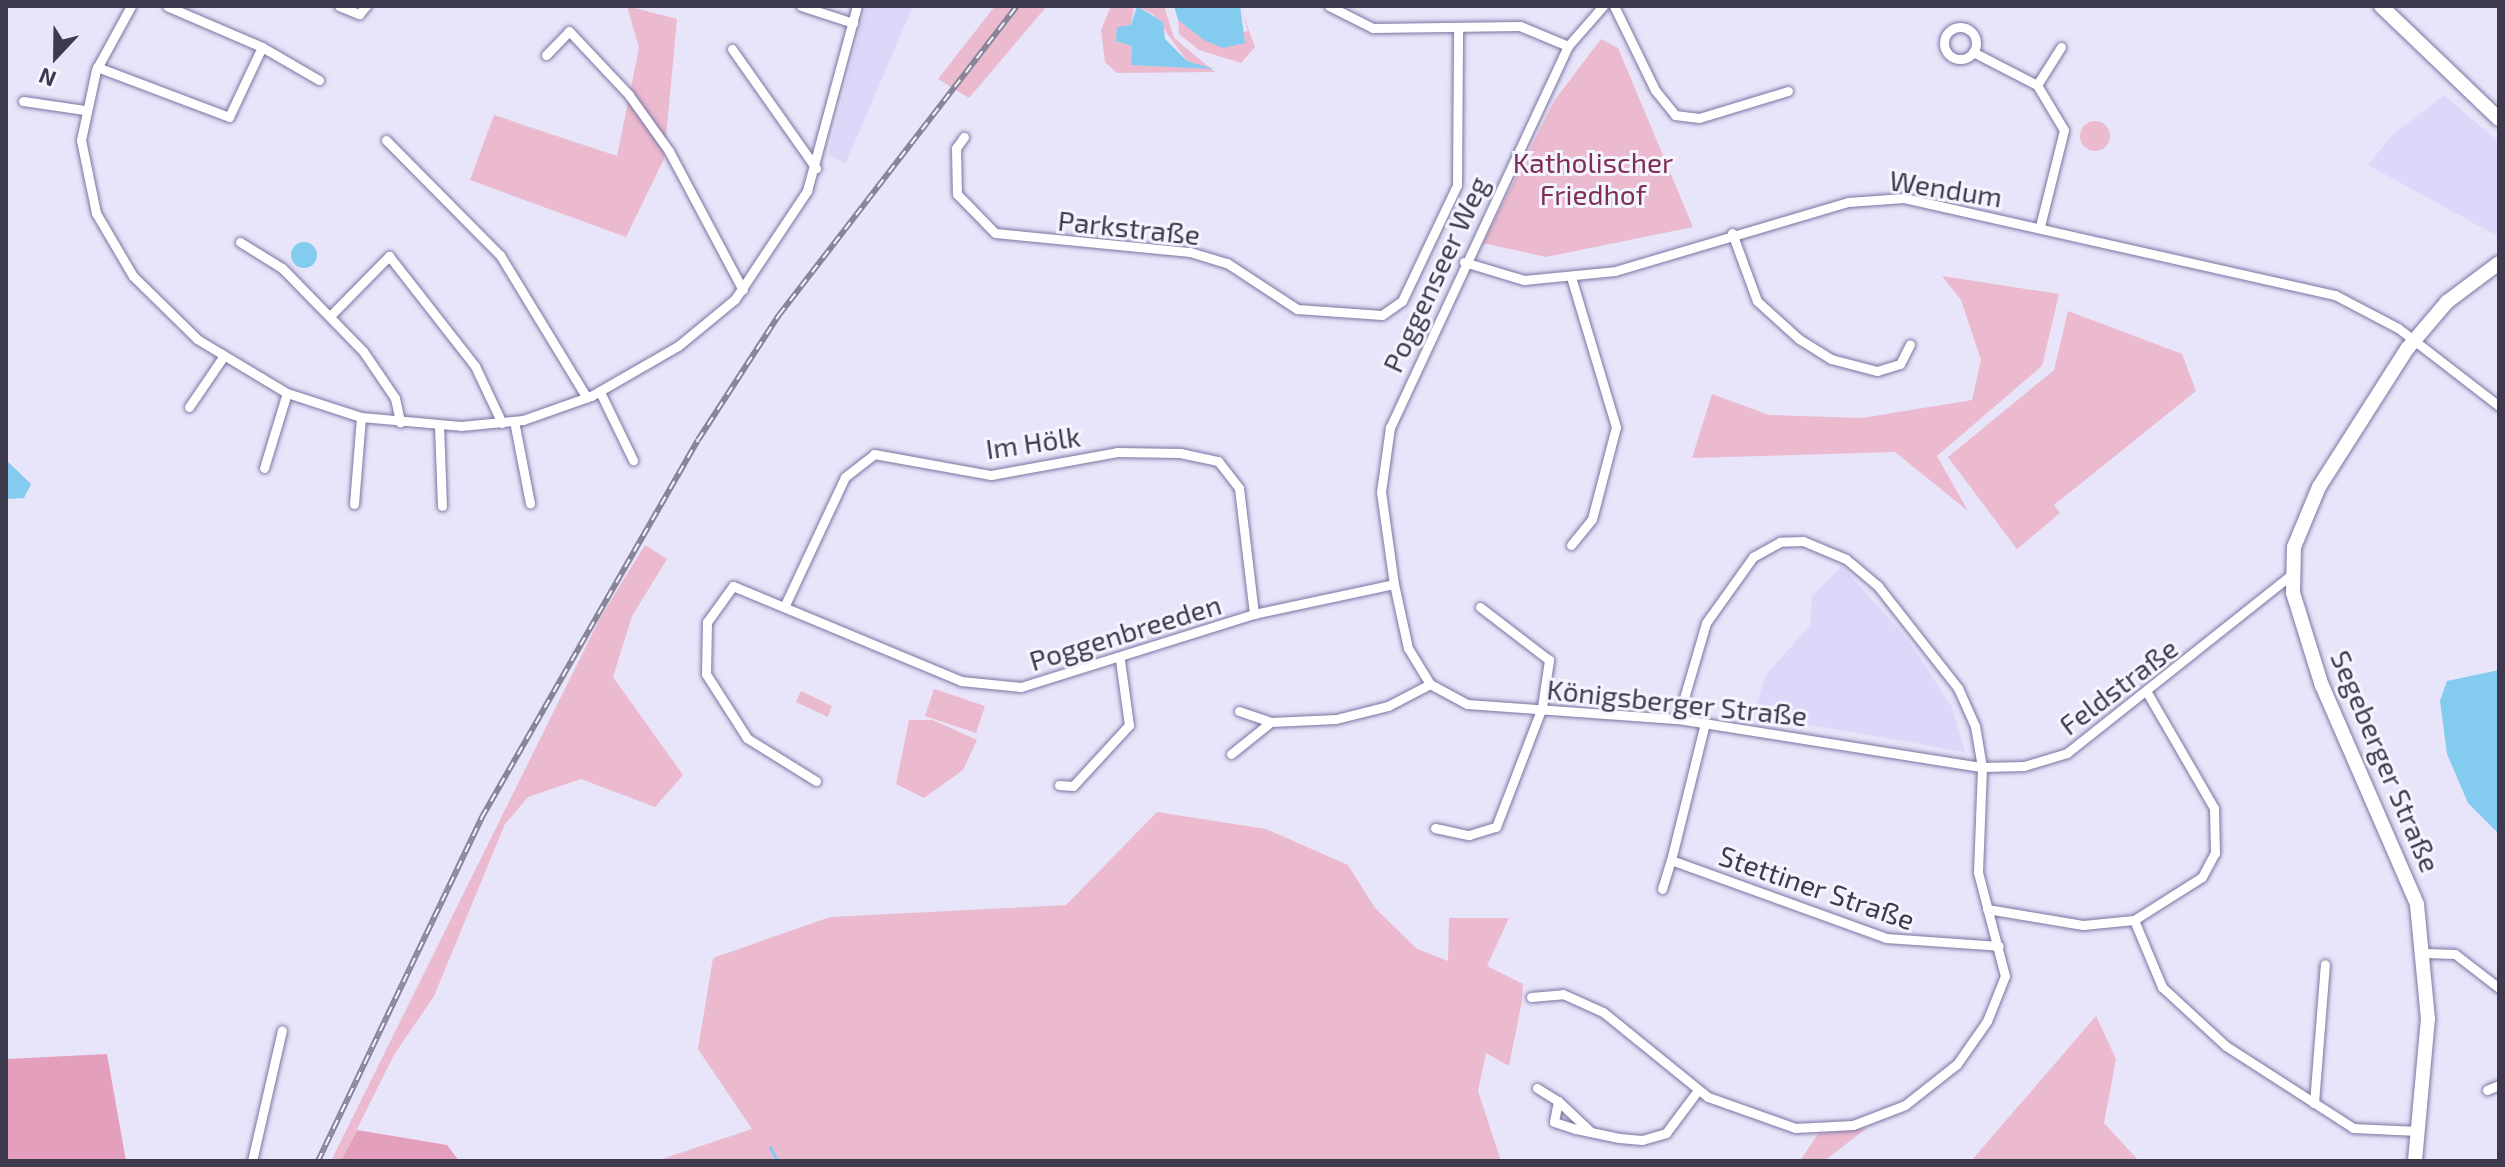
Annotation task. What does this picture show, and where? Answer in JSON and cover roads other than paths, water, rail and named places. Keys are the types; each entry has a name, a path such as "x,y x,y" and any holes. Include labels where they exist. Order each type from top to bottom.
{"main road":[{"path":"2381,6 2499,119"},
{"name":"Segeberger Straße","path":"2415,1161 2426,953 2404,865 2322,686 2291,575 2302,517 2411,344 2447,302 2499,263"}],"street":[{"path":"131,6 97,67 84,110 84,171 110,244 159,307 223,357 287,393 361,417 439,425 514,421 587,398 678,346 743,290 790,224 816,168 857,6"},
{"path":"167,6 262,47 319,80"},
{"path":"339,6 359,14 366,6"},
{"path":"801,6 853,23"},
{"path":"1329,6 1373,28 1520,26 1568,46"},
{"name":"Poggenseer Weg","path":"1394,584 1381,492 1387,437 1464,262 1568,46 1603,6"},
{"path":"1614,6 1655,90 1675,115 1699,118 1788,91"},
{"name":"Parkstraße","path":"964,137 956,148 957,194 995,233 1190,252 1227,263 1297,309 1382,315 1402,301 1457,185 1458,27"},
{"path":"546,55 569,31 629,95 669,151 743,290"},
{"path":"97,67 225,120 262,47"},
{"path":"2037,85 2061,47"},
{"path":"732,49 816,168"},
{"path":"1973,52 2037,85 2064,130 2040,226"},
{"path":"23,101 84,110"},
{"path":"386,140 500,255 587,398"},
{"name":"Wendum","path":"1464,262 1524,280 1571,277 1732,233 1890,198 2040,226 2316,289 2398,328 2411,344 2499,406"},
{"path":"1732,233 1757,301 1799,339 1831,359 1877,371 1900,364 1910,344"},
{"path":"240,242 331,315 395,398 400,422"},
{"path":"331,315 389,256 475,366 502,423"},
{"path":"1571,277 1616,427 1592,519 1571,545"},
{"path":"189,407 223,357"},
{"path":"600,392 633,460"},
{"path":"264,468 287,393"},
{"path":"354,504 361,417"},
{"path":"514,421 530,503"},
{"path":"439,425 442,506"},
{"name":"Im Hölk","path":"785,605 845,477 874,454 991,475 1117,452 1180,453 1218,461 1239,488 1254,614"},
{"path":"1531,997 1563,994 1603,1012 1698,1090 1795,1128 1884,1116 1957,1064 1987,1021 2005,976 1987,909 1975,820 1982,767 1958,688 1887,597 1846,559 1803,541 1780,542 1753,557 1722,592 1678,719"},
{"name":"Feldstraße","path":"1982,767 2067,753 2148,694 2291,575"},
{"name":"Poggenbreeden","path":"816,781 747,738 706,674 703,636 722,595 741,584 961,681 1021,687 1120,660 1254,614 1394,584"},
{"path":"1239,711 1271,722 1336,719 1388,706 1430,684 1408,648 1394,584"},
{"path":"1435,828 1469,835 1496,827 1542,707 1549,660 1480,607"},
{"path":"1059,785 1073,786 1129,725 1120,660"},
{"name":"Königsberger Straße","path":"1430,684 1467,704 1678,719 1982,767"},
{"path":"1987,909 2083,925 2134,920 2202,877 2219,827 2148,694"},
{"path":"1231,754 1271,722"},
{"path":"1662,889 1705,723"},
{"name":"Stettiner Straße","path":"1671,860 1886,938 1999,946"},
{"path":"2134,920 2162,987 2196,1022 2314,1103 2369,1133 2418,1131"},
{"path":"2426,953 2455,954 2499,988"},
{"path":"2314,1103 2325,964"},
{"path":"252,1161 282,1030"},
{"path":"2487,1090 2499,1085"},
{"path":"1537,1088 1558,1101 1590,1131"},
{"path":"1558,1101 1554,1122 1630,1141 1666,1133 1698,1090"}],"water":[{"path":"1137,6 1163,22 1165,39 1187,61 1214,69 1131,65 1132,46 1116,41 1117,27 1131,25"},
{"path":"1174,6 1240,6 1245,43 1223,48 1204,40 1178,20"},
{"path":"304,242 313,246 317,255 313,264 304,268 295,264 291,255 295,246"},
{"path":"6,460 31,484 24,498 6,499"},
{"path":"2499,670 2499,834 2468,803 2447,754 2440,701 2447,681"}],"waterway":[{"path":"770,1147 777,1161"}],"railway":[{"path":"318,1161 482,817 698,440 779,315 1017,6"}],"park label":[{"name":"Katholischer Friedhof","path":"1593,178"}]}
